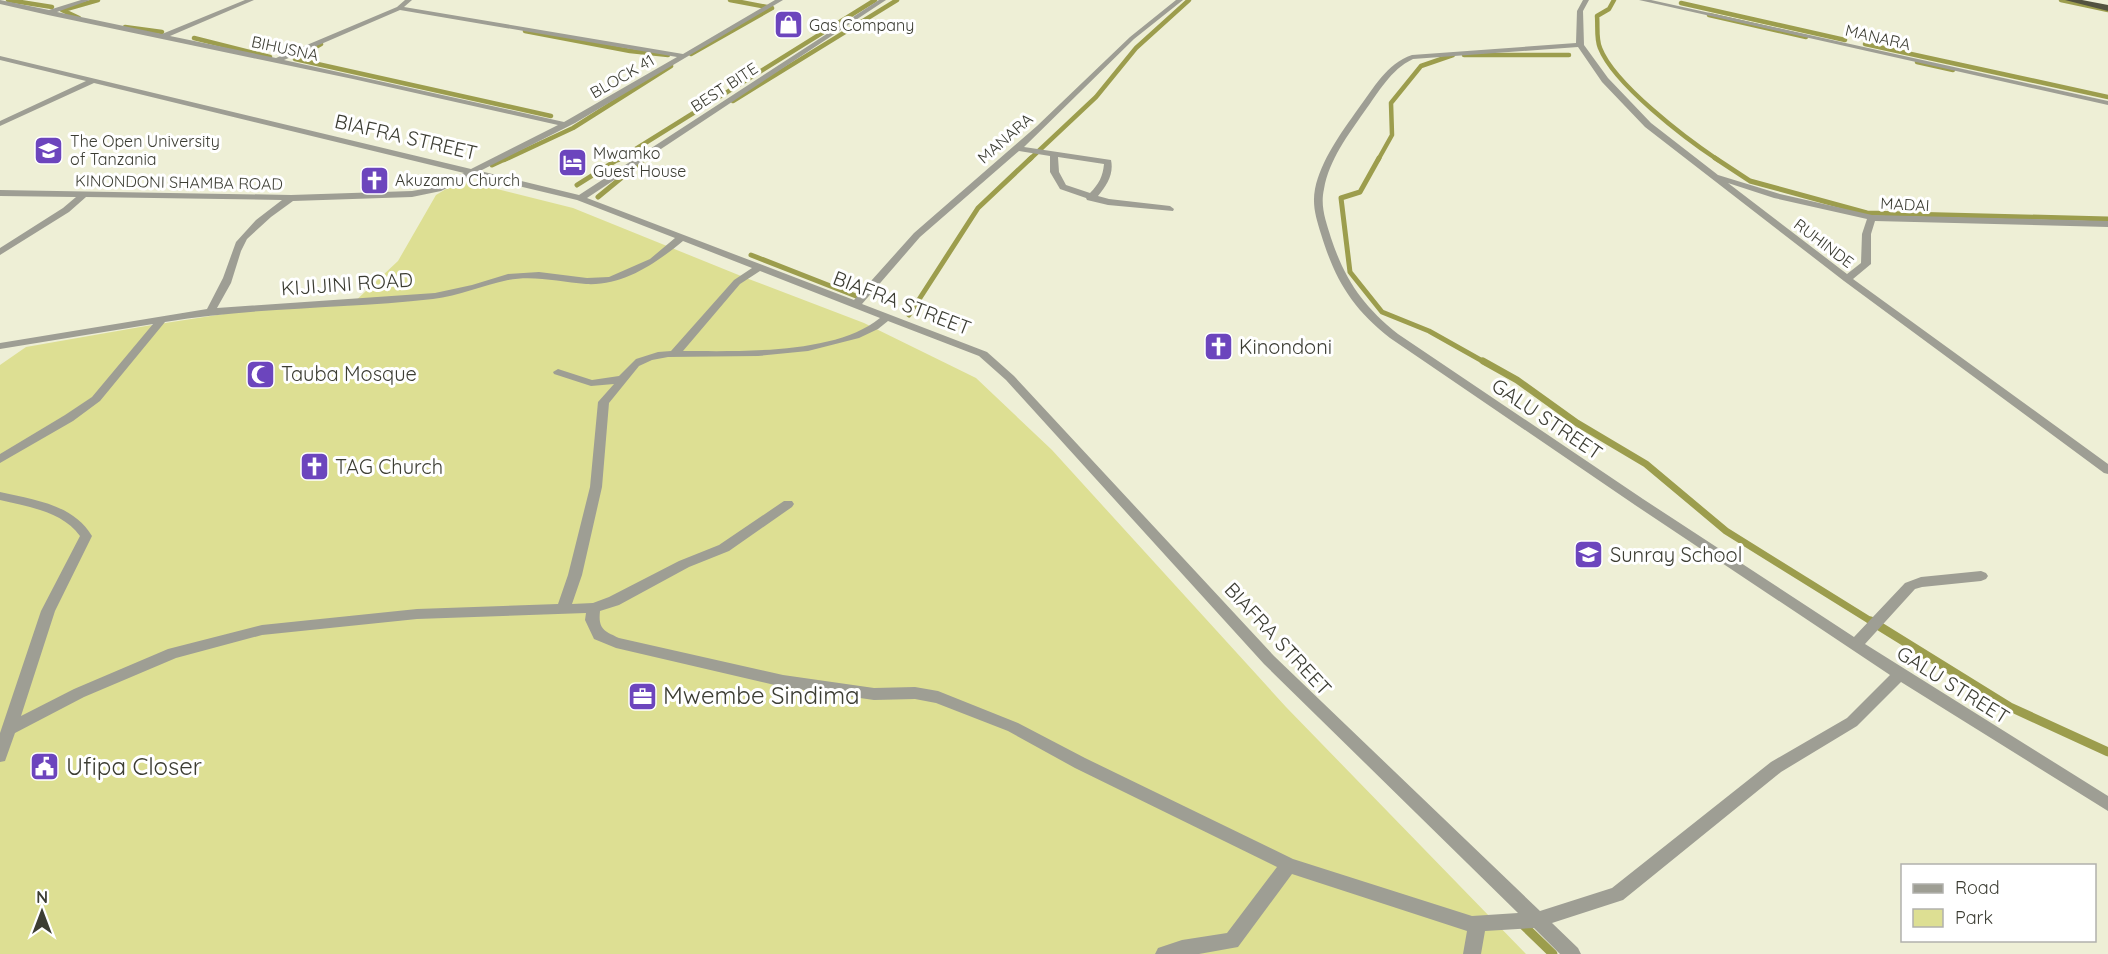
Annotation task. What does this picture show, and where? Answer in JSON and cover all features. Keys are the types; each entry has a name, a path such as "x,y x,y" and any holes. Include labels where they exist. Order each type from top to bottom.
{"highway":[{"path":"2070,0 2108,8"}],"street":[{"path":"48,13 87,0"},
{"path":"160,38 251,0"},
{"path":"279,59 399,8 410,0"},
{"path":"759,0 778,1"},
{"name":"BEST BITE","path":"580,198 883,0"},
{"name":"MANARA","path":"856,304 917,235 1017,148 1132,38 1180,0"},
{"path":"1580,45 1580,11 1586,0"},
{"name":"MANARA","path":"1642,0 2108,103"},
{"name":"BLOCK 41","path":"291,198 424,193 438,189 564,124 778,1"},
{"name":"BIHUSNA","path":"0,2 160,38 279,59 564,124"},
{"path":"399,8 684,56"},
{"name":"RUHINDE","path":"1580,45 1620,98 1648,125 1706,173 2108,470"},
{"name":"GALU STREET","path":"1580,45 1428,54 1400,61 1393,68 1377,86 1337,148 1318,196 1318,211 1337,270 1353,298 1371,319 1394,336 1639,502 1900,675 2108,804"},
{"name":"BIAFRA STREET","path":"0,58 580,198 983,354 1010,378 1269,660 1572,954"},
{"path":"0,124 94,80"},
{"path":"1017,148 1108,162 1109,172 1101,188 1089,198"},
{"path":"1055,154 1052,163 1063,187 1089,198 1170,209"},
{"name":"MADAI","path":"1706,173 1777,196 1872,218 2108,224"},
{"name":"KINONDONI SHAMBA ROAD","path":"0,193 291,198"},
{"path":"0,252 66,210 83,195"},
{"name":"KINONDONI SHAMBA ROAD","path":"210,311 236,259 238,246 262,219 291,198"},
{"path":"1847,279 1866,264 1866,232 1872,218"},
{"name":"KIJIJINI ROAD","path":"0,346 210,311 413,298 474,288 508,277 528,275 587,281 611,280 632,273 664,254 665,248 682,237"},
{"path":"674,355 737,282 759,267"},
{"path":"564,607 576,575 596,487 604,402 639,362 674,355 798,350 852,337 878,326 888,316"},
{"path":"0,459 69,418 96,399 163,318"},
{"path":"558,372 591,383 625,379"},
{"path":"0,496 59,513 80,524 86,536 48,611 0,756"},
{"path":"9,729 112,678 173,653 214,640 262,630 469,610 593,608 614,601 684,564 724,548 754,530 788,504"},
{"path":"1856,644 1910,586 1921,582 1981,576"},
{"path":"593,608 592,620 599,635 627,645 783,681 874,694 915,693 938,697 972,709 1289,865 1477,926"},
{"path":"1472,954 1476,923 1537,920 1617,894 1776,767 1852,722 1900,675"},
{"path":"1164,954 1182,948 1232,941 1289,865"}],"green space":[{"path":"461,180 573,208 864,323 976,378 1052,450 1286,707 1526,954 0,954 0,365 26,347 146,326 243,311 351,305 398,261 436,195"}],"waterway":[{"path":"8,0 52,7"},
{"path":"63,10 98,0"},
{"path":"691,54 772,8 730,0"},
{"path":"618,160 875,0"},
{"path":"733,101 897,0"},
{"path":"1029,160 1096,97 1136,48 1189,0"},
{"path":"1614,0 1609,9 1597,16 1599,44 1608,62 1620,78 1652,109 1718,160"},
{"path":"2061,0 2108,10"},
{"path":"1681,3 1845,40"},
{"path":"62,10 79,18"},
{"path":"1709,15 1806,37"},
{"path":"125,27 162,32"},
{"path":"525,31 630,51 668,55"},
{"path":"194,38 270,57"},
{"path":"321,44 295,59 551,116"},
{"path":"1865,44 2108,97"},
{"path":"1378,160 1392,135 1391,103 1421,66 1453,55"},
{"path":"1464,55 1569,55"},
{"path":"1917,62 1953,70"},
{"path":"504,160 573,128 671,66"},
{"path":"492,165 507,158"},
{"path":"577,185 620,158"},
{"path":"909,315 978,208 1031,158"},
{"path":"1379,158 1360,192 1341,198 1350,272 1382,312 1429,331 1486,363"},
{"path":"598,197 643,160"},
{"path":"1718,160 1750,181 1867,213 2108,219"},
{"path":"751,255 856,296"},
{"path":"1483,361 1517,380 1577,423 1646,464 1726,531 1874,623"},
{"path":"1871,621 2010,707 2108,752"},
{"path":"1521,923 1553,954"}],"place":[{"name":"Gas Company","path":"788,25"},
{"name":"The Open University of Tanzania","path":"49,150"},
{"name":"Mwamko Guest House","path":"572,162"},
{"name":"Akuzamu Church","path":"374,180"},
{"name":"Kinondoni","path":"1218,347"},
{"name":"Tauba Mosque","path":"260,374"},
{"name":"TAG Church","path":"314,467"},
{"name":"Sunray School","path":"1589,555"},
{"name":"Mwembe Sindima","path":"642,696"},
{"name":"Ufipa Closer","path":"45,767"}]}
